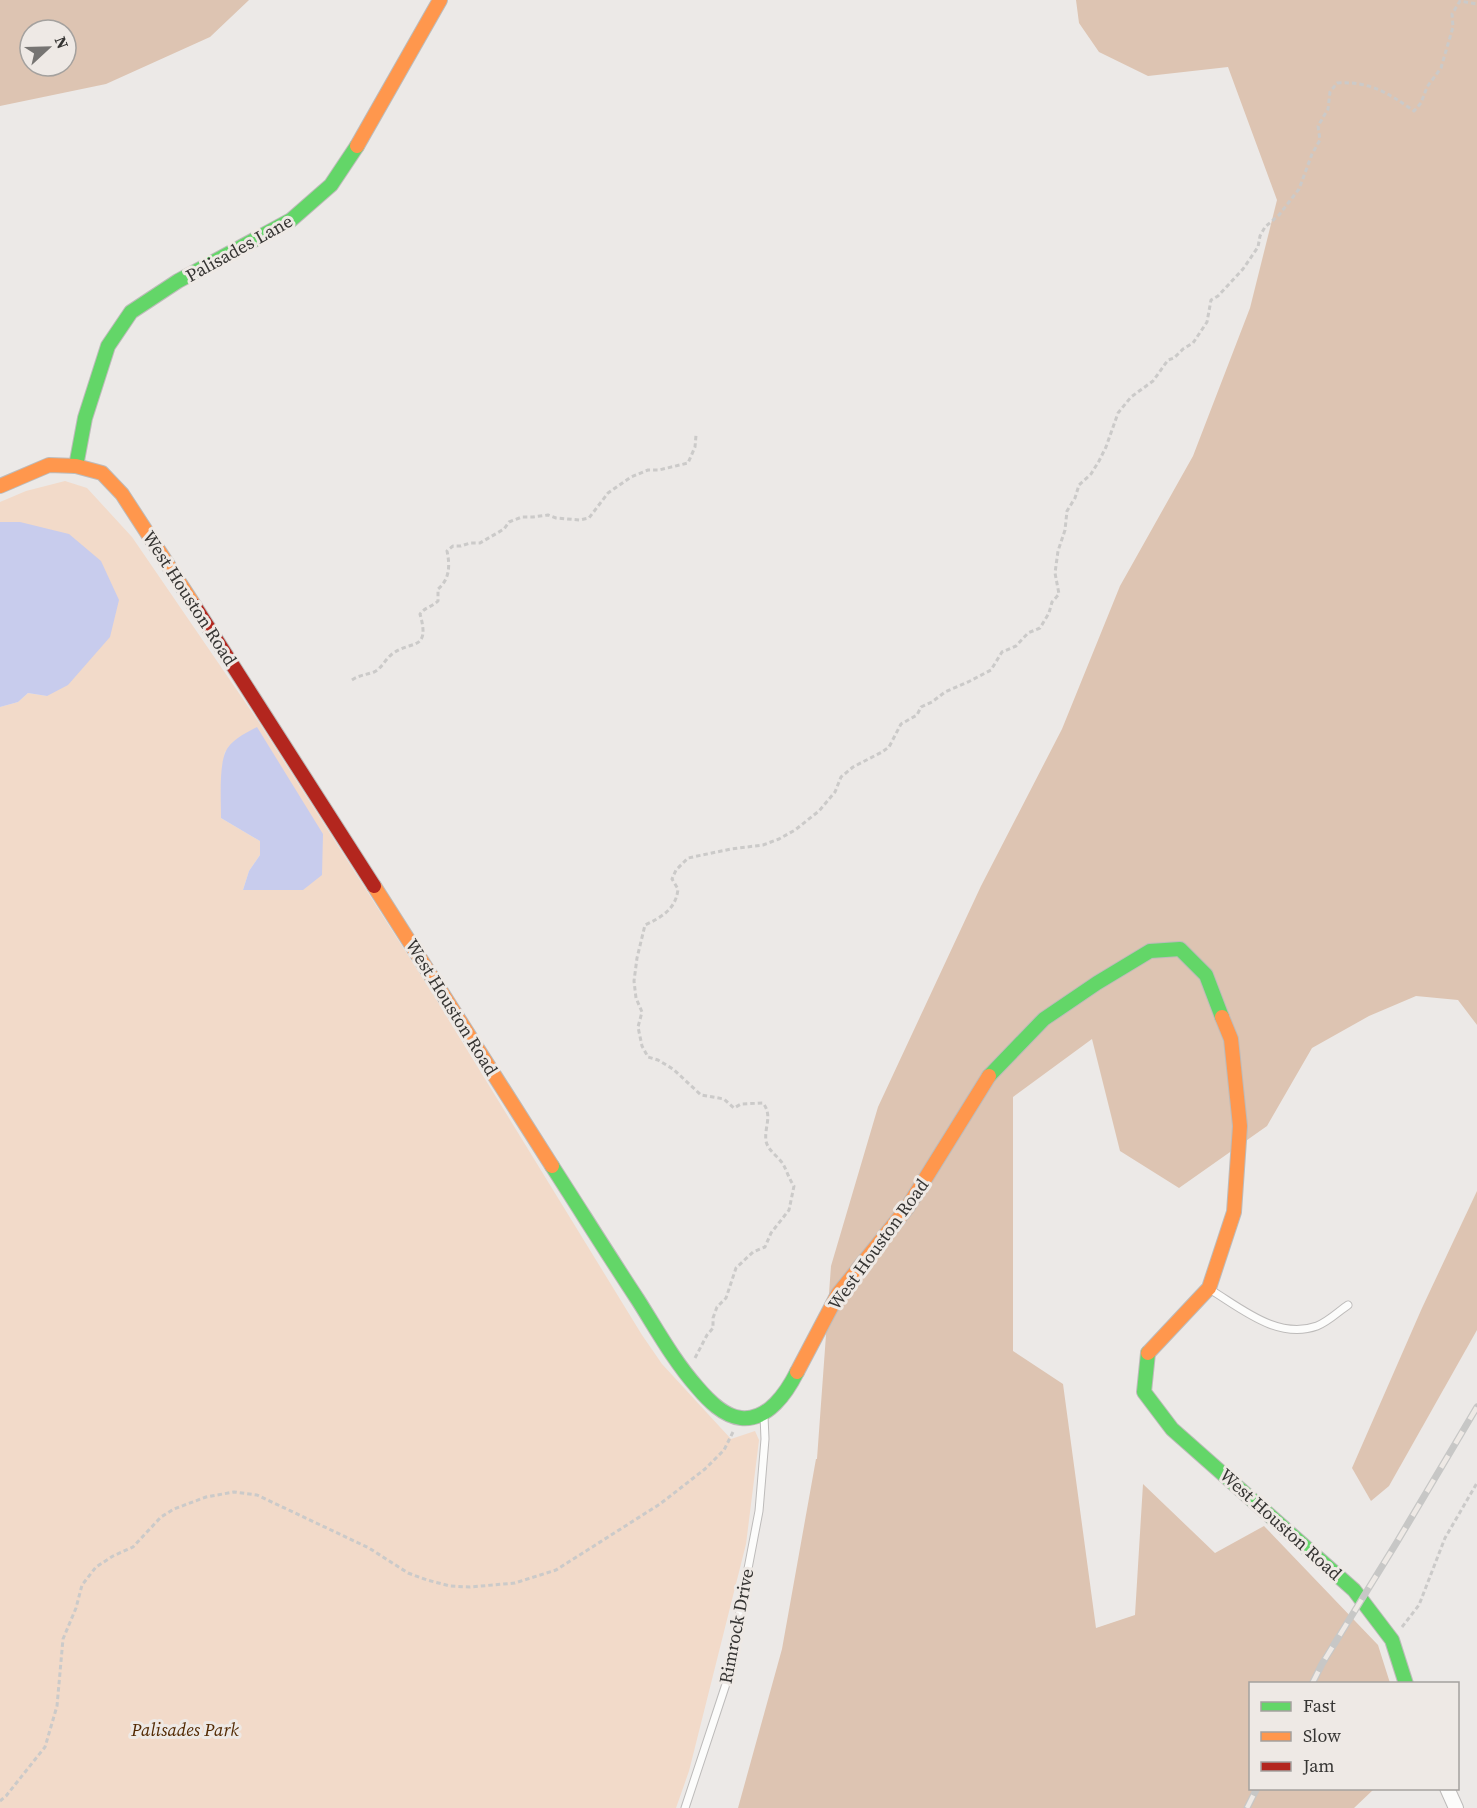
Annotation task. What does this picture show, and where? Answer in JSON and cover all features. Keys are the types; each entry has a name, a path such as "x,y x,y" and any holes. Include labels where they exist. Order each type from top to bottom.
{"street":[{"name":"Palisades Lane","path":"76,466 85,418 108,346 131,312 178,281 291,220 331,185 354,151 440,0"},
{"name":"West Houston Road","path":"0,486 49,465 76,466 102,473 122,494 687,1376 716,1408 740,1418"},
{"name":"West Houston Road","path":"764,1414 782,1399 838,1294 907,1208 988,1076 1044,1019 1097,983 1150,951 1180,949 1206,975 1231,1040 1240,1126 1234,1212 1209,1288 1147,1354 1144,1392 1172,1429 1354,1590 1392,1640 1406,1682"},
{"path":"740,1418 752,1418 764,1414"},
{"path":"1448,1790 1456,1808"}],"lane":[{"path":"1209,1288 1274,1327 1297,1329 1318,1326 1348,1305"},
{"name":"Rimrock Drive","path":"685,1808 726,1684 759,1511 765,1439 764,1414"}],"path":[{"path":"687,1376 712,1328 717,1307 726,1298 736,1268 753,1252 765,1247 771,1233 789,1210 794,1186 783,1165 766,1142 769,1118 768,1109 763,1103 741,1104 734,1108 724,1099 702,1095 673,1069 648,1057 642,1046 638,1027 642,1012 636,998 634,981 637,958 645,925 660,918 674,906 678,889 672,879 676,870 688,858 763,845 795,830 819,811 835,792 841,777 853,767 890,747 901,724 917,715 921,707 945,692 991,670 1002,652 1016,646 1028,633 1040,628 1049,613 1052,602 1059,594 1055,573 1067,511 1075,498 1079,485 1091,474 1099,461 1118,413 1131,398 1153,381 1168,360 1193,343 1207,322 1211,300 1218,296 1247,263 1258,247 1265,226 1279,215 1299,189 1307,165 1320,140 1318,126 1328,109 1330,92 1337,82 1354,82 1374,86 1414,111 1441,68 1453,27 1452,14 1460,1 1477,4"},
{"path":"352,680 374,672 391,654 411,647 421,640 424,630 420,614 424,608 433,606 438,601 438,589 443,585 448,574 447,550 453,546 480,543 504,529 509,522 522,517 548,514 556,518 580,520 589,518 608,493 631,477 648,470 659,470 688,463 695,447 696,435"},
{"path":"0,1801 45,1747 57,1706 63,1639 76,1608 82,1584 96,1567 133,1547 161,1517 174,1509 206,1497 234,1492 257,1495 360,1544 408,1573 427,1580 450,1586 470,1587 515,1582 556,1570 660,1504 705,1469 724,1450 740,1418"},
{"path":"1392,1640 1419,1605 1445,1538 1477,1483"}],"green space":[{"name":"Palisades Park","path":"65,481 87,488 132,537 258,721 436,999 662,1364 731,1439 755,1431 759,1440 746,1544 689,1771 676,1808 0,1808 0,707 18,702 28,693 47,696 20,522 0,522 0,502 26,491","holes":["225,751 303,890 243,890 249,871 260,855 260,841 221,818"]}],"shaded area":[{"path":"0,0 249,0 210,37 106,84 0,106"},
{"path":"1076,0 1477,0 1477,1025 1458,1000 1416,996 1369,1016 1312,1048 1267,1126 1179,1188 1120,1151 1092,1039 1013,1097 1013,1351 1063,1384 1096,1628 1135,1615 1143,1484 1215,1553 1264,1526 1378,1645 1390,1682 1249,1682 1249,1790 1373,1790 1354,1808 738,1808 782,1649 817,1459 831,1266 878,1107 981,886 1062,729 1120,586 1193,456 1250,308 1277,200 1228,67 1148,76 1099,52 1079,23"},
{"path":"1477,1191 1477,1330 1389,1486 1371,1501 1352,1468 1422,1308"}],"water":[{"path":"0,522 20,522 69,534 101,561 119,600 110,637 68,685 47,696 28,693 18,702 0,707"},
{"path":"257,727 323,834 322,875 303,890 243,890 249,871 260,855 260,841 221,818 221,776 225,753 234,741"}],"railway":[{"path":"1313,1682 1477,1407"},
{"path":"1247,1808 1256,1790"}],"traffic: fast":[{"path":"76,466 85,418 108,346 131,312 178,281 291,220 331,185 357,146"},
{"path":"989,1076 1044,1019 1150,951 1180,949 1206,975 1222,1017"},
{"path":"552,1166 673,1356 716,1407 734,1417 751,1418 760,1415 782,1396 797,1372"},
{"path":"1148,1353 1144,1392 1172,1429 1354,1590 1392,1640 1405,1682"}],"traffic: slow":[{"path":"357,146 440,0"},
{"path":"0,486 49,465 76,466 102,473 122,494 194,605"},
{"path":"374,886 552,1166"},
{"path":"1148,1353 1209,1288 1234,1212 1240,1126 1231,1039 1222,1017"},
{"path":"797,1372 838,1294 907,1208 989,1076"}],"traffic: jam":[{"path":"194,605 374,886"}]}
